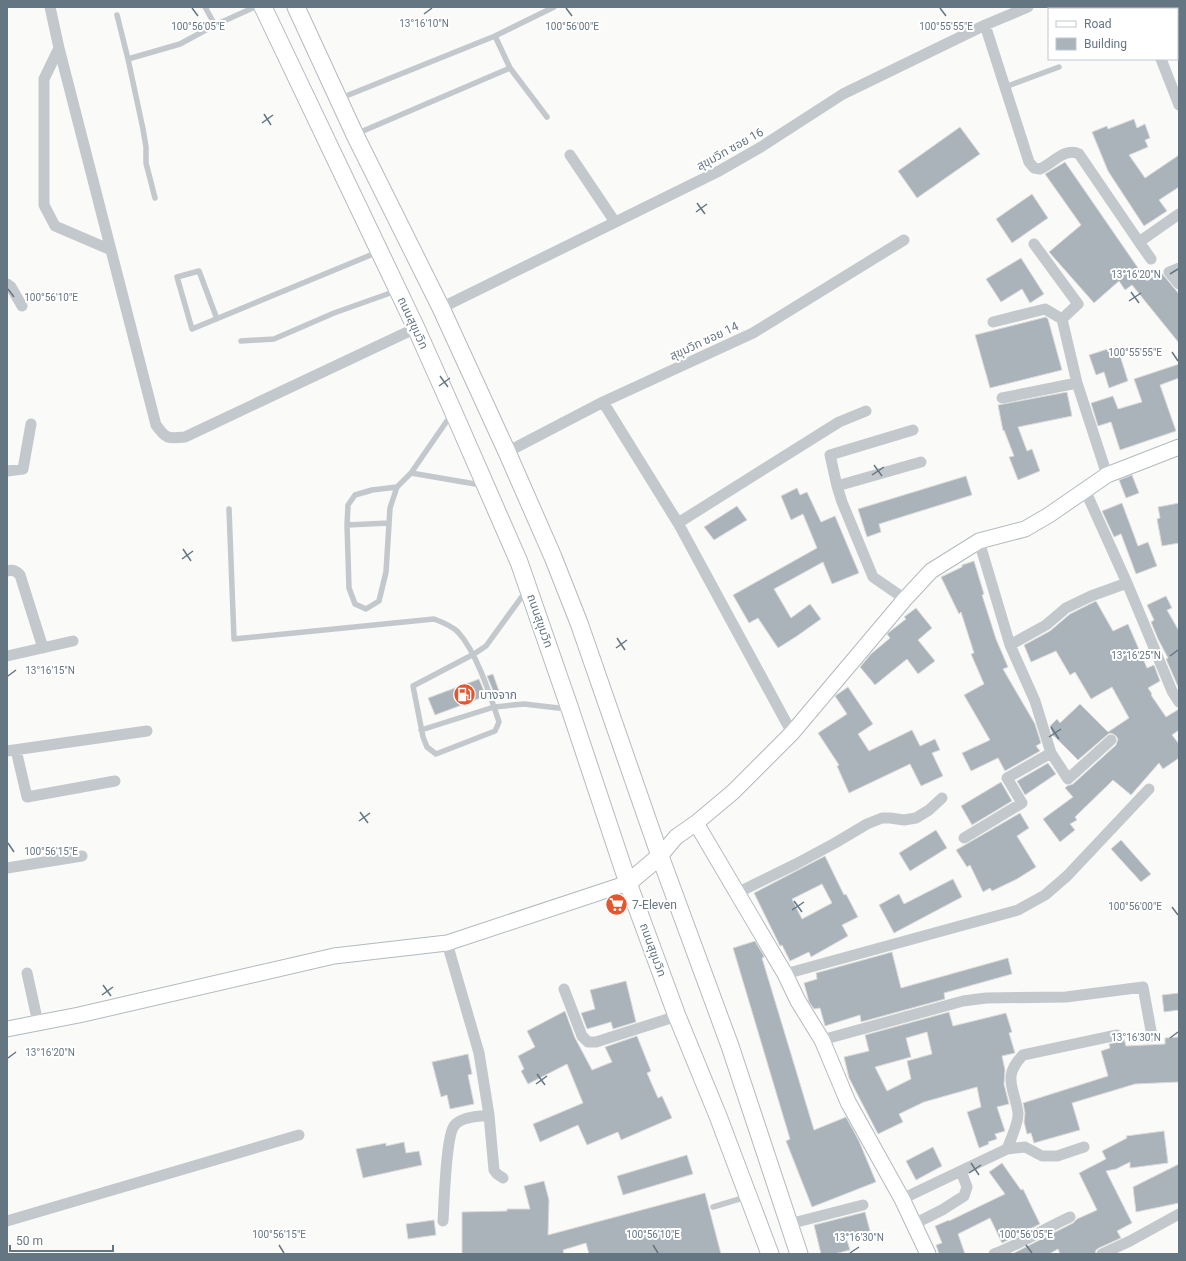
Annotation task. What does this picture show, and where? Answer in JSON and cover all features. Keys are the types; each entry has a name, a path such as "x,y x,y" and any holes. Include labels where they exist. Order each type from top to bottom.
{"main road":[{"name":"ถนนสุขุมวิท","path":"264,7 416,328 486,485 528,587 628,883 677,1016 770,1254"},
{"path":"296,7 338,100 441,308 553,557 579,623 660,856 730,1046 799,1254"},
{"path":"628,883 660,856"}],"street":[{"path":"50,7 59,48 156,425 162,433 171,439 185,436 416,328"},
{"name":"สุขุมวิท ซอย 16","path":"441,308 719,171 761,147 843,94 985,25 1028,7"},
{"path":"985,25 1029,162 1034,168 1040,169 1065,153 1074,151 1080,154 1152,259"},
{"path":"59,48 44,79 44,205 55,226 111,250"},
{"path":"1160,60 1179,105"},
{"path":"570,155 615,222"},
{"path":"1139,242 1179,214"},
{"name":"สุขุมวิท ซอย 14","path":"507,452 603,402 753,333 904,240"},
{"path":"1034,244 1078,304 1062,319"},
{"path":"1179,268 1169,272 1179,284"},
{"path":"7,284 11,286 22,306"},
{"path":"993,322 1045,309 1062,319 1077,383 1107,475"},
{"path":"1002,398 1077,383"},
{"path":"603,402 678,523 792,733"},
{"path":"678,523 839,422 866,411"},
{"path":"7,471 23,469 31,424"},
{"path":"905,599 873,578 842,502 830,455 913,430"},
{"path":"660,856 676,837 696,823 733,792 792,733 905,599 931,571 979,541 1026,529 1049,516 1107,475 1179,447"},
{"path":"837,486 921,462"},
{"path":"1085,490 1176,689 1179,702"},
{"path":"979,541 1010,645 1035,701 1051,753 1068,779 1111,740"},
{"path":"7,571 16,571 20,575 43,648"},
{"path":"1010,645 1046,625 1066,608 1091,596 1127,583"},
{"path":"7,656 73,641"},
{"path":"115,781 27,797 11,750 147,731"},
{"path":"964,838 1022,802 1007,778 1051,753"},
{"path":"785,974 1018,910 1045,895 1067,876 1149,789"},
{"path":"737,893 836,843 868,824 882,818 904,820 916,818 929,810 942,798"},
{"path":"696,823 822,1040 848,1102 902,1199 928,1254"},
{"path":"7,868 82,856"},
{"path":"7,1029 79,1015 334,956 446,943 628,883"},
{"path":"446,943 479,1053 489,1115 494,1170 503,1178"},
{"path":"27,973 38,1023"},
{"path":"822,1040 963,1001 986,998 1066,997 1143,987 1152,1036"},
{"path":"564,989 582,1036 588,1042 596,1042 677,1016"},
{"path":"1007,1149 1014,1132 1018,1115 1012,1089 1011,1071 1015,1063 1022,1055 1117,1035"},
{"path":"443,1221 447,1159 452,1131 454,1127 462,1121 473,1117 489,1115"},
{"path":"7,1221 299,1135"},
{"path":"902,1199 1007,1149 1025,1147 1042,1156 1057,1156 1084,1147"},
{"path":"914,1224 942,1210 964,1196 967,1187 961,1171"},
{"path":"789,1224 863,1205"},
{"path":"1102,1254 1130,1241 1179,1214"},
{"path":"994,1254 1010,1248 1070,1217"}],"lane":[{"path":"205,7 215,25"},
{"path":"128,59 180,44 215,25 255,7"},
{"path":"338,100 495,36 554,7"},
{"path":"117,15 144,129 146,163 155,198"},
{"path":"495,36 510,68 547,117"},
{"path":"1005,87 1059,67"},
{"path":"355,135 510,68"},
{"path":"217,319 199,271 177,277 192,329 217,319 380,251"},
{"path":"241,341 274,339 334,313 398,290"},
{"path":"397,487 372,490 355,495 348,505 347,525 349,588 355,604 366,609 379,601 386,572 390,508 397,487 411,473 453,411"},
{"path":"411,473 486,485"},
{"path":"229,509 234,639 434,619 443,622 458,632 474,654 499,722 495,731 436,754 427,747 413,686 474,654 486,646 528,587"},
{"path":"347,525 389,523"},
{"path":"422,730 494,708 524,704 570,709"},
{"path":"713,1207 748,1196"}],"building":[{"path":"1134,119 1137,128 1145,124 1150,138 1145,140 1148,147 1129,155 1145,178 1179,155 1179,187 1159,200 1167,211 1144,226 1108,171 1092,132 1107,126 1108,129"},
{"path":"960,127 980,154 917,198 898,171"},
{"path":"1065,162 1147,281 1160,271 1179,294 1179,343 1132,285 1125,290 1119,281 1094,303 1049,252 1081,225 1045,174"},
{"path":"1032,194 1048,218 1012,243 996,219"},
{"path":"1021,258 1044,294 1030,303 1022,289 1001,302 986,279"},
{"path":"1046,317 1048,319 1062,370 990,388 975,335"},
{"path":"1117,346 1128,381 1109,388 1104,372 1096,375 1089,355"},
{"path":"1179,364 1179,378 1160,385 1176,431 1120,450 1111,422 1098,426 1091,403 1113,396 1118,409 1142,402 1134,379"},
{"path":"1067,392 1072,416 1018,427 1027,451 1032,449 1040,471 1018,480 1009,457 1014,456 1004,430 1003,431 998,405"},
{"path":"1132,475 1139,493 1126,498 1119,480"},
{"path":"966,476 972,495 879,524 881,532 867,537 858,509"},
{"path":"797,488 800,495 807,492 821,522 835,516 859,573 832,584 823,562 774,589 791,618 810,604 821,619 778,648 758,618 749,623 733,595 817,548 803,514 791,520 781,496"},
{"path":"1122,503 1138,546 1148,542 1157,566 1136,574 1121,534 1114,537 1102,511"},
{"path":"1179,503 1179,543 1162,546 1157,519 1160,518 1158,507"},
{"path":"737,506 747,520 714,540 704,527"},
{"path":"974,561 984,594 982,595 996,639 1008,667 1003,669 1035,724 1041,743 1036,746 1040,751 1005,771 998,758 971,771 962,753 990,740 964,695 984,684 971,654 974,653 961,612 959,614 941,577 962,567 962,565"},
{"path":"1166,596 1172,608 1167,610 1179,631 1179,689 1166,659 1168,658 1151,622 1154,620 1147,605"},
{"path":"1096,601 1113,631 1128,624 1147,668 1154,665 1160,681 1148,688 1166,717 1179,709 1179,730 1172,735 1179,744 1179,758 1163,769 1159,763 1131,795 1113,780 1075,817 1077,820 1070,824 1075,830 1060,842 1043,819 1073,797 1065,788 1073,784 1116,745 1118,739 1110,733 1078,760 1053,736 1050,726 1057,719 1060,723 1080,704 1108,732 1129,718 1112,687 1091,699 1075,672 1070,675 1056,651 1031,662 1024,645 1050,631 1070,614"},
{"path":"916,608 932,628 918,640 935,661 918,674 907,659 875,685 860,667 871,654 890,638 887,634 906,619 904,617"},
{"path":"493,674 499,691 494,693 487,676"},
{"name":"บางจาก","path":"479,679 486,696 435,715 428,698"},
{"path":"848,687 873,724 858,734 869,751 912,730 920,746 935,739 940,750 932,753 943,776 921,786 910,764 849,793 837,766 839,765 818,733 847,714 835,696"},
{"path":"1048,763 1056,774 1025,795 1017,781"},
{"path":"1001,782 1012,801 972,825 961,806"},
{"path":"1020,813 1029,828 1017,836 1036,867 1017,879 992,891 990,888 983,892 970,865 967,867 956,850"},
{"path":"936,830 947,848 910,871 899,853"},
{"path":"1121,840 1151,874 1141,882 1111,849"},
{"path":"825,856 844,895 846,894 858,917 842,925 848,936 811,957 809,952 790,961 782,945 780,946 754,893","holes":["822,884 832,903 802,919 792,899"]},
{"path":"953,879 962,897 894,933 879,905 899,894 904,904"},
{"path":"755,941 764,956 762,958 814,1130 846,1117 859,1141 876,1182 812,1207 786,1141 790,1139 733,948"},
{"path":"892,952 901,988 1008,958 1012,974 944,993 945,999 861,1022 860,1015 825,1026 820,1008 814,1009 809,1002 804,983 817,979 816,973"},
{"path":"626,981 636,1022 613,1029 611,1022 587,1029 581,1013 595,1009 590,990"},
{"path":"1179,993 1179,1010 1164,1012 1162,995"},
{"path":"565,1011 575,1038 592,1070 612,1062 605,1047 637,1036 651,1071 647,1073 658,1098 662,1096 672,1118 621,1140 618,1132 587,1145 578,1125 540,1142 533,1124 583,1103 567,1064 528,1084 521,1071 524,1069 518,1056 535,1047 527,1031"},
{"path":"949,1012 953,1026 1006,1013 1012,1032 1009,1033 1015,1053 1002,1056 1005,1070 1004,1084 1009,1104 997,1107 1005,1131 995,1134 997,1139 988,1142 989,1144 979,1148 967,1112 981,1107 977,1087 924,1102 899,1114 903,1122 878,1134 849,1078 844,1057 869,1051 865,1035","holes":["927,1032 932,1054 907,1061 911,1079 887,1091 875,1067 911,1057 906,1038"]},
{"path":"1179,1037 1179,1082 1135,1084 1072,1103 1080,1130 1034,1143 1031,1133 1027,1134 1024,1122 1025,1113 1023,1103 1108,1076 1101,1051 1110,1048 1109,1044 1124,1039 1126,1046 1165,1044 1165,1038"},
{"path":"468,1054 472,1074 468,1075 474,1104 450,1109 447,1095 441,1097 432,1062"},
{"path":"1164,1131 1168,1163 1130,1168 1130,1162 1116,1169 1106,1171 1132,1223 1117,1231 1121,1238 1099,1248 1096,1250 1095,1254 1060,1254 1058,1249 1049,1254 1012,1254 1073,1223 1077,1219 1097,1210 1079,1173 1106,1159 1102,1151 1127,1138 1126,1136"},
{"path":"404,1142 406,1153 419,1151 422,1165 363,1178 356,1149 386,1143 386,1146"},
{"path":"933,1147 942,1166 916,1180 906,1161"},
{"path":"687,1155 693,1174 623,1195 617,1176"},
{"path":"1002,1163 1021,1190 1023,1189 1040,1224 1002,1243 990,1218 958,1234 965,1254 939,1254 936,1245 942,1243 935,1226 949,1221 1005,1194 989,1172"},
{"path":"1179,1164 1179,1203 1136,1212 1133,1187"},
{"path":"544,1181 549,1200 548,1235 705,1193 721,1254 589,1254 586,1243 563,1250 564,1254 462,1254 462,1212 530,1209 524,1186"},
{"path":"865,1212 870,1231 846,1237 850,1250 834,1254 821,1254 814,1225"},
{"path":"434,1220 436,1235 408,1239 406,1224"}],"place":[{"name":"บางจาก","path":"464,695"},
{"name":"7-Eleven","path":"616,905"}]}
